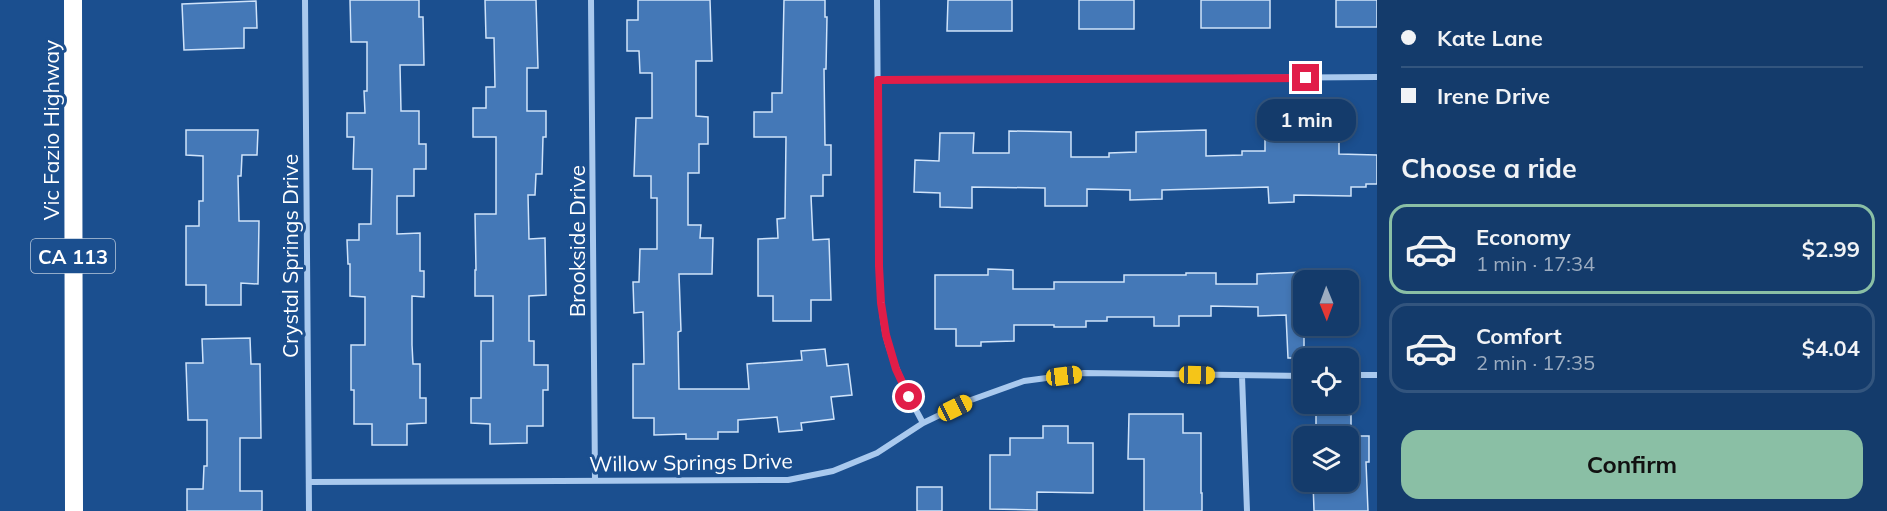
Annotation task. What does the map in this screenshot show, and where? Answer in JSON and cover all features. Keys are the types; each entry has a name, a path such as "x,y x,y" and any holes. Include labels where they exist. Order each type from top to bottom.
{"highway":[{"name":"Vic Fazio Highway","path":"73,0 74,511"}],"street":[{"name":"Crystal Springs Drive","path":"305,0 309,511"},
{"name":"Brookside Drive","path":"591,0 595,481"},
{"path":"877,0 881,303 886,335 896,369 923,423"},
{"path":"878,80 1377,77"},
{"name":"Willow Springs Drive","path":"309,482 788,480 833,471 877,453 923,423 971,400 1024,381 1084,374 1293,376"},
{"path":"1359,375 1377,375"},
{"path":"1242,376 1247,511"}],"building":[{"path":"350,0 419,0 419,17 423,17 424,65 400,65 401,111 419,111 419,144 426,144 426,169 414,169 414,196 397,196 397,234 420,233 420,271 424,271 424,297 412,296 412,345 413,364 420,364 420,398 426,398 426,423 407,424 407,445 372,445 372,424 354,424 351,345 365,345 365,297 350,296 347,240 359,240 359,224 371,224 372,169 353,169 354,137 347,137 347,113 365,113 364,91 367,91 367,42 351,42"},
{"path":"485,0 536,0 538,68 527,68 527,111 546,111 546,137 543,137 542,174 536,174 535,195 528,195 529,239 545,238 546,295 529,296 529,341 534,341 534,365 548,365 548,390 543,390 543,426 527,426 527,443 490,444 490,424 471,423 471,398 481,398 481,341 493,341 493,296 475,296 475,214 496,214 496,137 473,137 473,108 486,108 486,87 495,87 494,38 486,38"},
{"path":"638,0 710,0 712,61 696,61 696,116 708,117 708,144 699,144 699,173 688,173 688,225 701,225 700,238 713,238 712,274 679,274 681,331 678,332 679,389 749,389 747,364 802,360 801,351 825,349 827,366 848,364 852,395 831,397 834,419 801,423 802,430 779,432 777,417 738,420 738,432 718,432 718,439 686,439 686,434 654,435 654,418 633,418 633,364 644,364 643,312 634,313 633,282 639,282 640,249 657,249 657,198 651,198 651,176 634,176 636,118 652,118 652,73 640,73 639,51 627,51 627,20 638,20"},
{"path":"784,0 825,0 825,17 827,17 826,69 824,69 825,145 831,145 831,175 823,175 823,196 811,196 813,240 829,239 831,300 811,300 811,321 773,321 773,296 758,296 758,239 778,238 777,219 785,218 786,137 754,137 754,112 772,112 772,93 782,93"},
{"path":"948,0 1012,0 1012,31 947,31"},
{"path":"1079,0 1134,0 1134,29 1079,29"},
{"path":"1201,0 1270,0 1270,28 1201,28"},
{"path":"1336,0 1377,0 1377,27 1336,27"},
{"path":"256,1 257,28 244,28 244,48 184,50 182,4"},
{"path":"186,130 258,130 257,155 242,155 241,176 238,176 239,221 259,221 258,284 241,283 241,305 206,305 206,285 186,285 186,226 199,226 199,201 203,201 203,156 186,155"},
{"path":"1206,130 1206,156 1242,155 1242,151 1265,151 1265,130 1339,130 1339,154 1377,155 1377,184 1351,187 1351,196 1294,195 1294,202 1269,203 1268,187 1162,190 1162,199 1130,200 1130,190 1087,189 1087,206 1045,206 1045,188 972,187 972,208 940,207 940,193 914,192 915,160 939,161 940,133 974,133 973,153 1009,153 1009,131 1071,132 1071,157 1109,157 1109,153 1136,152 1136,132"},
{"path":"988,269 1013,270 1013,289 1054,289 1054,282 1124,282 1124,275 1216,273 1216,284 1257,284 1257,274 1293,272 1293,336 1304,336 1304,348 1293,348 1293,358 1288,358 1286,315 1258,316 1258,307 1211,306 1211,316 1179,316 1179,326 1154,326 1154,317 1107,317 1107,321 1086,321 1086,327 1014,325 1014,341 981,342 981,346 956,346 956,329 935,329 935,275 988,275"},
{"path":"250,338 251,364 260,364 261,438 240,438 240,491 262,491 262,511 187,511 187,489 203,489 204,466 207,466 207,420 188,420 186,363 203,363 202,339"},
{"path":"1129,414 1183,414 1183,433 1201,433 1202,511 1144,511 1144,459 1128,459"},
{"path":"1316,415 1351,415 1351,426 1316,426"},
{"path":"1043,426 1068,426 1068,443 1093,443 1093,493 1037,492 1037,510 990,509 990,455 1010,455 1010,438 1043,438"},
{"path":"1359,436 1369,436 1369,462 1366,462 1368,511 1314,511 1313,492 1359,492"},
{"path":"917,487 942,487 942,511 917,511"}],"route":[{"path":"909,397 896,369 886,335 881,303 878,80 1306,78"}]}
